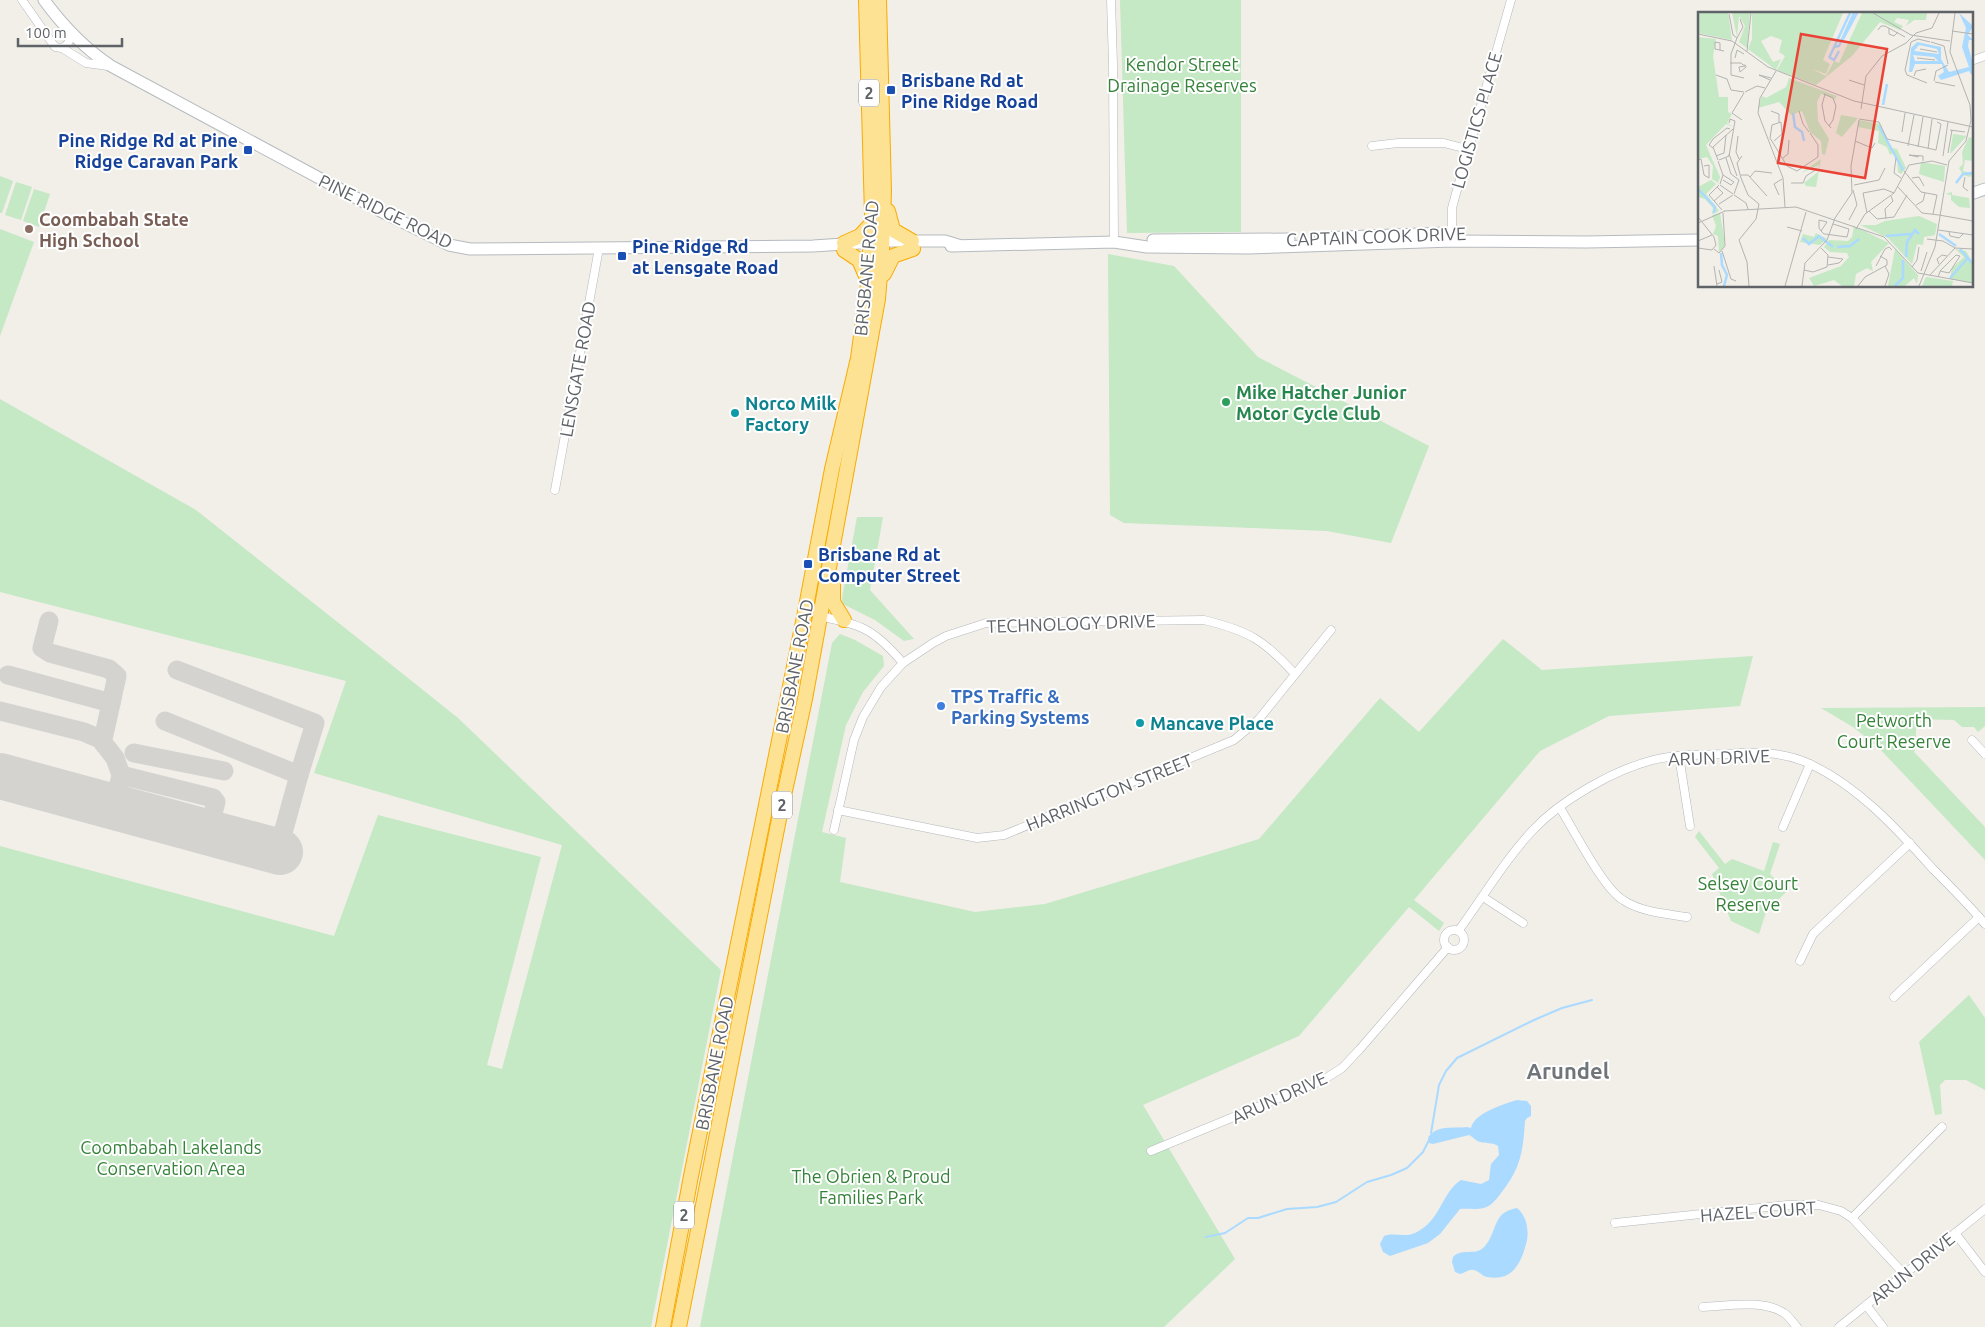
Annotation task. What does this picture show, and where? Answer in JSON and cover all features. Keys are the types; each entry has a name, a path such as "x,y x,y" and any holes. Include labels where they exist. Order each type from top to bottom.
{"highway":[{"name":"BRISBANE ROAD","path":"866,0 872,222 876,246"},
{"name":"BRISBANE ROAD","path":"679,1327 725,1088 805,699 869,351 876,246 884,191 879,0"},
{"path":"872,222 860,236 844,247 860,261 874,283 891,258 913,245 892,228 884,191"},
{"name":"BRISBANE ROAD","path":"663,1327 832,469 874,283"},
{"path":"837,521 832,595 836,608 844,620"}],"street":[{"path":"22,0 52,44 86,63 111,66"},
{"name":"PINE RIDGE ROAD","path":"44,0 68,30 93,53 111,66 386,214 449,245 470,249 876,246"},
{"path":"1111,0 1114,74 1114,242"},
{"name":"LOGISTICS PLACE","path":"1452,237 1452,208 1467,149 1511,0"},
{"path":"62,48 70,41 68,30"},
{"path":"1972,61 1985,56"},
{"path":"1372,146 1398,143 1444,143 1467,149"},
{"path":"1972,194 1985,189"},
{"name":"CAPTAIN COOK DRIVE","path":"876,246 945,242 958,245 1114,242 1147,247 1242,248 1452,237 1586,242 1698,240"},
{"name":"LENSGATE ROAD","path":"555,490 599,248"},
{"path":"805,612 844,620 869,630 879,637 903,663"},
{"name":"TECHNOLOGY DRIVE","path":"834,830 854,740 863,716 881,687 903,663 946,636 986,623 1204,620 1225,625 1251,635 1273,650 1295,674"},
{"name":"HARRINGTON STREET","path":"838,810 977,838 1004,835 1234,740 1259,719 1330,630"},
{"path":"1972,740 1985,754"},
{"name":"ARUN DRIVE","path":"1459,930 1534,830 1571,799 1606,778 1633,766 1679,756 1755,752 1785,755 1810,764 1856,792 1910,843 1985,924"},
{"path":"1679,756 1690,826"},
{"path":"1783,827 1810,764"},
{"path":"1560,808 1608,886 1623,900 1657,912 1687,917"},
{"path":"1800,961 1813,934 1910,843"},
{"path":"1483,897 1523,923"},
{"path":"1894,997 1979,917"},
{"path":"1452,930 1459,930 1464,938 1463,945 1454,950 1448,947 1444,941 1446,934 1452,930"},
{"name":"ARUN DRIVE","path":"1151,1151 1323,1080 1342,1068 1448,947"},
{"path":"1852,1218 1942,1127"},
{"name":"HAZEL COURT","path":"1615,1223 1787,1205 1819,1205 1841,1211 1852,1218 1904,1274"},
{"name":"ARUN DRIVE","path":"1839,1327 1985,1209"},
{"path":"1955,1233 1985,1272"},
{"path":"1703,1308 1738,1305 1764,1306 1784,1313 1797,1327"},
{"path":"1866,1305 1884,1327"}],"green space":[{"name":"Kendor Street Drainage Reserves","path":"1120,0 1241,0 1241,232 1127,233"},
{"path":"0,176 13,181 2,213 0,213"},
{"path":"16,182 32,187 21,220 5,215"},
{"path":"34,189 50,194 39,227 23,221"},
{"path":"0,229 34,242 0,336"},
{"name":"Mike Hatcher Junior Motor Cycle Club","path":"1108,254 1174,266 1258,357 1429,446 1391,543 1327,531 1124,523 1110,515"},
{"name":"Coombabah Lakelands Conservation Area","path":"0,399 196,510 458,718 721,970 651,1327 0,1327 0,846 334,936 378,815 541,857 487,1065 502,1069 562,845 314,773 346,681 0,592"},
{"path":"857,517 883,517 870,590 914,639 904,641 875,620 843,604 842,598"},
{"name":"The Obrien & Proud Families Park","path":"840,634 883,656 884,666 863,692 846,725 822,832 846,838 840,882 975,912 1045,904 1259,839 1380,698 1419,732 1503,639 1542,670 1753,656 1740,706 1609,716 1540,751 1414,900 1444,923 1439,931 1409,907 1299,1036 1143,1105 1235,1259 1164,1327 700,1327 832,643"},
{"name":"Petworth Court Reserve","path":"1985,707 1985,726 1978,732 1974,727 1962,727 1954,720 1916,719 1916,746 1914,752 1985,827 1985,860 1878,747 1853,727 1821,708"},
{"name":"Selsey Court Reserve","path":"1699,831 1725,864 1732,859 1764,871 1773,842 1780,844 1770,874 1787,891 1766,912 1759,934 1731,921 1712,874 1719,868 1695,837"},
{"path":"1969,995 1985,1018 1985,1090 1966,1080 1945,1080 1940,1085 1942,1114 1935,1115 1919,1042"}],"water":[{"path":"1517,1100 1527,1101 1531,1106 1531,1116 1525,1121 1522,1150 1517,1167 1508,1184 1496,1200 1484,1208 1460,1209 1440,1234 1428,1243 1390,1256 1383,1252 1380,1244 1384,1236 1411,1234 1424,1228 1436,1214 1449,1192 1461,1180 1481,1184 1489,1180 1491,1164 1499,1155 1498,1146 1483,1143 1469,1135 1433,1144 1429,1143 1428,1138 1431,1134 1445,1128 1471,1128 1473,1123 1483,1114"},
{"path":"1517,1208 1525,1218 1528,1236 1522,1255 1515,1268 1510,1273 1496,1278 1485,1276 1474,1270 1460,1274 1455,1272 1452,1262 1453,1257 1461,1253 1478,1251 1485,1246 1499,1218 1509,1210"}],"waterway":[{"path":"1431,1133 1439,1085 1446,1071 1457,1058 1534,1020 1562,1008 1592,1000"},
{"path":"1206,1237 1225,1233 1248,1218 1258,1218 1287,1209 1317,1207 1336,1202 1367,1182 1407,1168 1423,1152 1429,1140"}],"taxiway":[{"path":"49,621 42,648 50,653 109,669 117,676 104,735 100,739"},
{"path":"177,670 315,723 299,775"},
{"path":"8,675 111,703"},
{"path":"0,711 84,732 100,739 115,758 121,775 114,807"},
{"path":"165,721 299,775 278,851"},
{"path":"134,753 224,771"},
{"path":"121,775 213,798 216,802 208,833"}],"runway":[{"path":"0,776 280,852"}],"place":[{"name":"Brisbane Rd at Pine Ridge Road","path":"891,90"},
{"name":"Pine Ridge Rd at Pine Ridge Caravan Park","path":"248,150"},
{"name":"Coombabah State High School","path":"29,229"},
{"name":"Pine Ridge Rd at Lensgate Road","path":"622,256"},
{"name":"Mike Hatcher Junior Motor Cycle Club","path":"1226,402"},
{"name":"Norco Milk Factory","path":"735,413"},
{"name":"Brisbane Rd at Computer Street","path":"808,564"},
{"name":"TPS Traffic & Parking Systems","path":"941,706"},
{"name":"Mancave Place","path":"1140,723"}],"district":[{"name":"Arundel","path":"1568,1070"}]}
